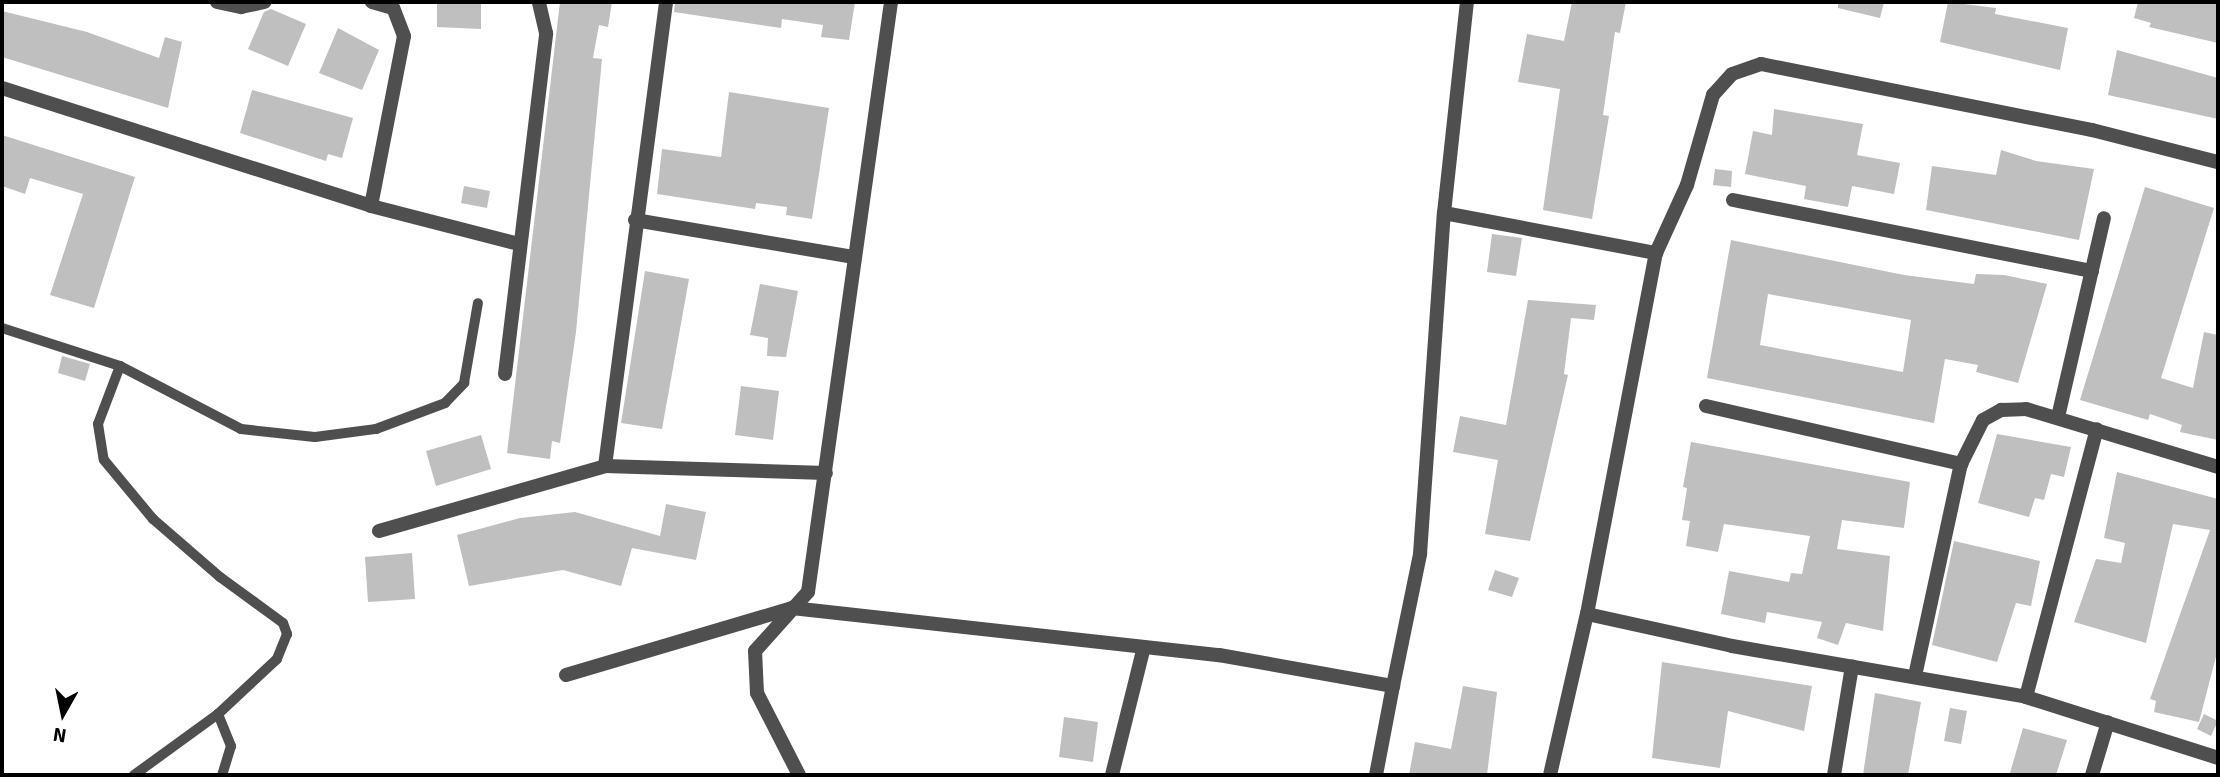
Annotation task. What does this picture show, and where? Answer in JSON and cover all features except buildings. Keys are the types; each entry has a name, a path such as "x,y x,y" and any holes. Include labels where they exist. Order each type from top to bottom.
{"street":[{"path":"217,2 241,6 264,2"},
{"path":"371,206 404,36 393,8 372,2"},
{"path":"505,374 545,33 539,2"},
{"path":"605,466 635,220 666,2"},
{"path":"799,775 757,693 755,651 808,592 827,472 852,257 891,2"},
{"path":"1376,775 1420,554 1444,213 1466,2"},
{"path":"1550,775 1587,614 1656,253 1687,186 1713,96 1732,74 1761,64 2092,130 2218,162"},
{"path":"2,88 371,206 519,244"},
{"path":"1733,200 2092,271"},
{"path":"1444,213 1656,253"},
{"path":"2057,417 2104,218"},
{"path":"635,220 852,257"},
{"path":"1706,406 1961,464"},
{"path":"1915,676 1961,464 1983,420 2001,410 2057,417 2218,467"},
{"path":"2026,697 2097,429"},
{"path":"379,531 605,466 827,472"},
{"path":"566,675 792,608 1144,647 1393,686"},
{"path":"1587,614 2026,697 2218,758"},
{"path":"1112,775 1144,647"},
{"path":"1833,775 1852,666"},
{"path":"2092,775 2108,722"}],"lane":[{"path":"2,328 120,366 241,429 315,437 376,429 445,403 464,383 478,303"},
{"path":"120,366 98,424 104,460 153,519 283,623 287,634 278,659 218,714 134,775"},
{"path":"218,714 231,746 222,775"}]}
